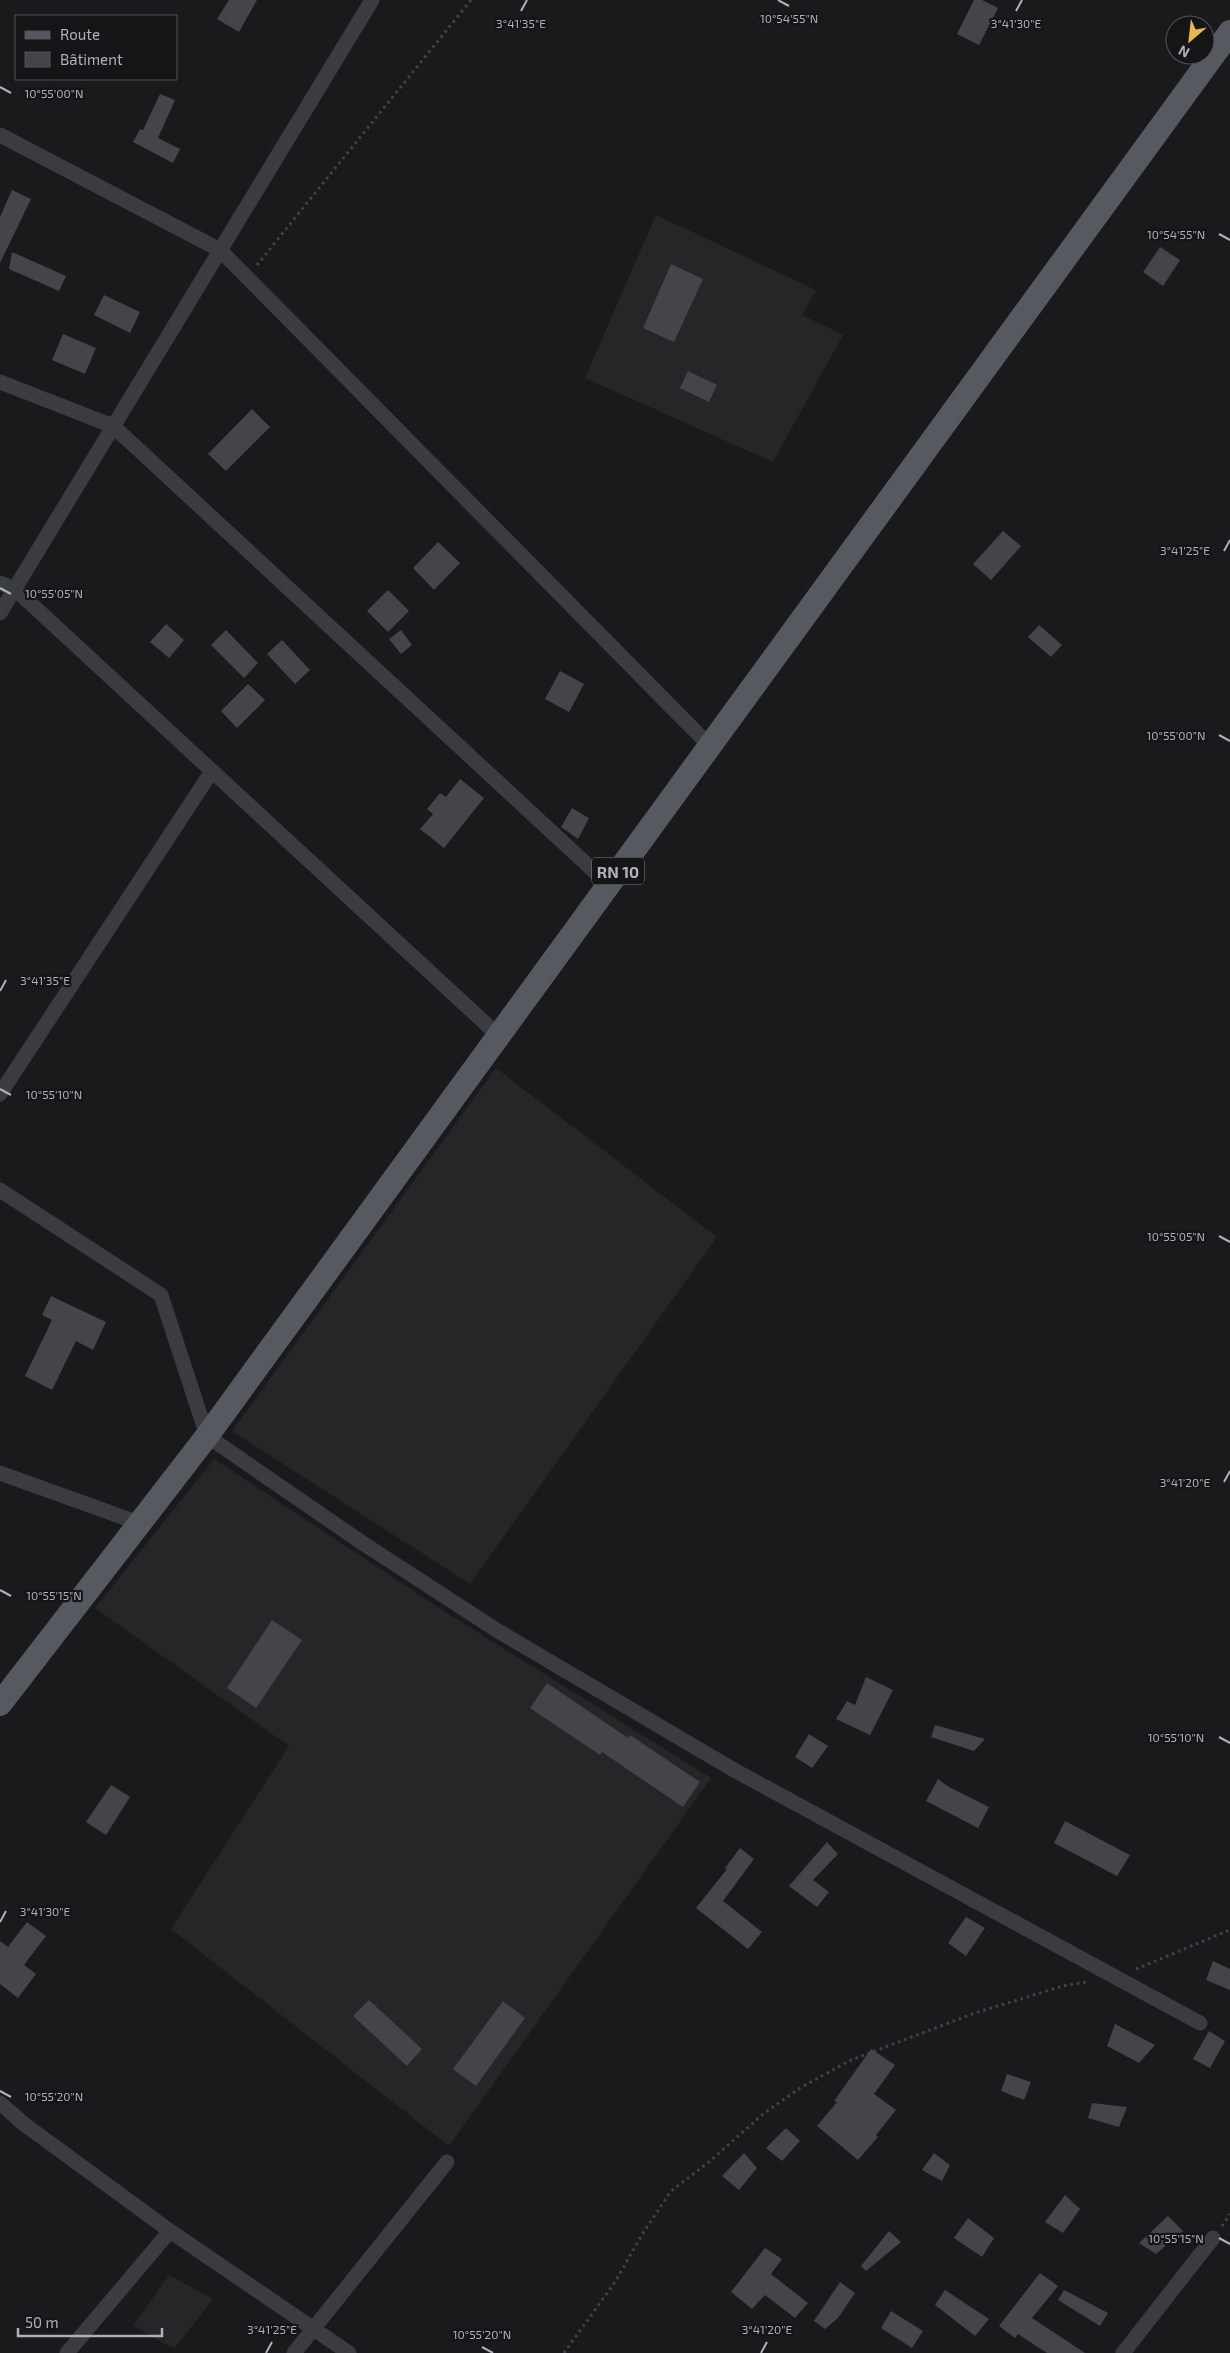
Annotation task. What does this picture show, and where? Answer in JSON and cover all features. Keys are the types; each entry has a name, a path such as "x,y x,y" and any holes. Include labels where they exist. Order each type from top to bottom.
{"main road":[{"name":"RN 10","path":"0,1704 207,1436 1230,32"}],"street":[{"path":"0,613 372,0"},
{"path":"0,136 220,250 709,745"},
{"path":"0,382 113,426 608,884"},
{"path":"0,583 15,589 499,1036"},
{"path":"0,1094 212,771"},
{"path":"0,1190 161,1295 207,1436 361,1542 506,1636 734,1770 1200,2023"},
{"path":"0,1473 139,1523"},
{"path":"0,2103 24,2124 170,2231 349,2353"},
{"path":"294,2353 447,2162"},
{"path":"66,2353 170,2231"},
{"path":"1123,2353 1213,2238"}],"path":[{"path":"247,277 471,0"},
{"path":"564,2353 615,2282 643,2233 671,2191 709,2162 763,2114 800,2088 851,2060 975,2013 1063,1986 1115,1977 1230,1930"}],"shaded area":[{"path":"656,215 816,290 802,315 843,335 773,462 585,378"},
{"path":"496,1068 717,1237 470,1584 232,1431"},
{"path":"214,1459 447,1613 711,1778 449,2146 171,1929 289,1746 95,1608"},
{"path":"169,2275 213,2299 174,2349 133,2326"}],"building":[{"path":"229,0 257,0 239,32 217,19"},
{"path":"974,0 982,0 998,8 979,45 957,34"},
{"path":"160,94 175,100 158,138 180,149 173,163 133,142 140,129 143,130"},
{"path":"12,190 31,199 0,263 0,217"},
{"path":"1160,247 1180,260 1163,286 1143,272"},
{"path":"12,252 66,276 59,291 9,269"},
{"path":"671,264 703,279 674,342 643,328"},
{"path":"104,295 140,312 130,333 94,315"},
{"path":"63,334 96,348 85,374 52,360"},
{"path":"688,371 717,385 709,402 680,388"},
{"path":"252,409 270,427 226,471 208,454"},
{"path":"1003,531 1021,546 991,580 973,564"},
{"path":"438,542 460,563 434,590 413,568"},
{"path":"388,590 409,611 388,632 367,611"},
{"path":"166,624 184,640 169,658 150,642"},
{"path":"1039,625 1062,645 1051,657 1028,637"},
{"path":"226,630 258,663 244,678 211,645"},
{"path":"401,630 412,645 401,654 389,639"},
{"path":"282,640 310,670 295,684 267,654"},
{"path":"560,671 584,684 569,712 545,699"},
{"path":"248,684 265,700 237,728 221,711"},
{"path":"460,779 484,798 444,848 420,829 433,814 427,809 440,793 446,797"},
{"path":"572,808 589,818 578,839 561,827"},
{"path":"51,1296 106,1322 93,1350 76,1341 52,1390 25,1376 52,1320 42,1315"},
{"path":"272,1620 302,1640 256,1708 227,1688"},
{"path":"866,1677 893,1690 870,1735 836,1719 847,1701 855,1705"},
{"path":"547,1683 628,1738 630,1735 700,1782 683,1807 602,1752 600,1755 530,1708"},
{"path":"935,1725 985,1739 974,1751 931,1737"},
{"path":"809,1734 828,1746 812,1768 795,1757"},
{"path":"938,1779 949,1787 989,1807 978,1828 926,1801"},
{"path":"111,1785 130,1797 106,1835 86,1822"},
{"path":"1065,1821 1130,1855 1117,1876 1054,1843"},
{"path":"827,1842 838,1854 813,1880 829,1892 817,1907 789,1886"},
{"path":"740,1848 754,1859 723,1901 762,1932 748,1949 696,1908 727,1869 725,1868"},
{"path":"966,1917 985,1928 966,1956 948,1943"},
{"path":"27,1922 46,1936 24,1965 36,1974 18,1998 0,1984 0,1941 8,1947"},
{"path":"1213,1961 1230,1969 1230,1990 1206,1980"},
{"path":"369,2000 422,2049 407,2066 353,2016"},
{"path":"503,2001 525,2018 476,2086 453,2069"},
{"path":"1115,2024 1155,2045 1139,2063 1107,2046"},
{"path":"1209,2031 1225,2041 1210,2068 1193,2059"},
{"path":"871,2049 895,2065 874,2094 896,2110 876,2135 878,2137 858,2160 817,2126 837,2102 834,2101"},
{"path":"1007,2074 1031,2082 1024,2100 1001,2091"},
{"path":"1092,2103 1127,2107 1119,2127 1088,2118"},
{"path":"786,2128 800,2141 782,2161 766,2148"},
{"path":"744,2153 757,2168 739,2190 722,2176"},
{"path":"934,2153 950,2165 942,2181 922,2170"},
{"path":"1065,2195 1080,2209 1063,2233 1045,2222"},
{"path":"1168,2216 1183,2231 1156,2254 1139,2243"},
{"path":"968,2218 994,2238 982,2257 954,2238"},
{"path":"889,2231 901,2242 866,2271 861,2266"},
{"path":"765,2248 782,2259 771,2274 808,2303 795,2318 765,2295 752,2309 731,2292"},
{"path":"1040,2273 1058,2286 1032,2318 1085,2353 1047,2353 1018,2334 1015,2338 999,2326"},
{"path":"840,2282 855,2293 838,2318 825,2329 814,2321"},
{"path":"945,2290 989,2319 975,2336 935,2305"},
{"path":"1064,2290 1108,2313 1100,2326 1058,2300"},
{"path":"891,2311 923,2331 912,2348 881,2328"}]}
